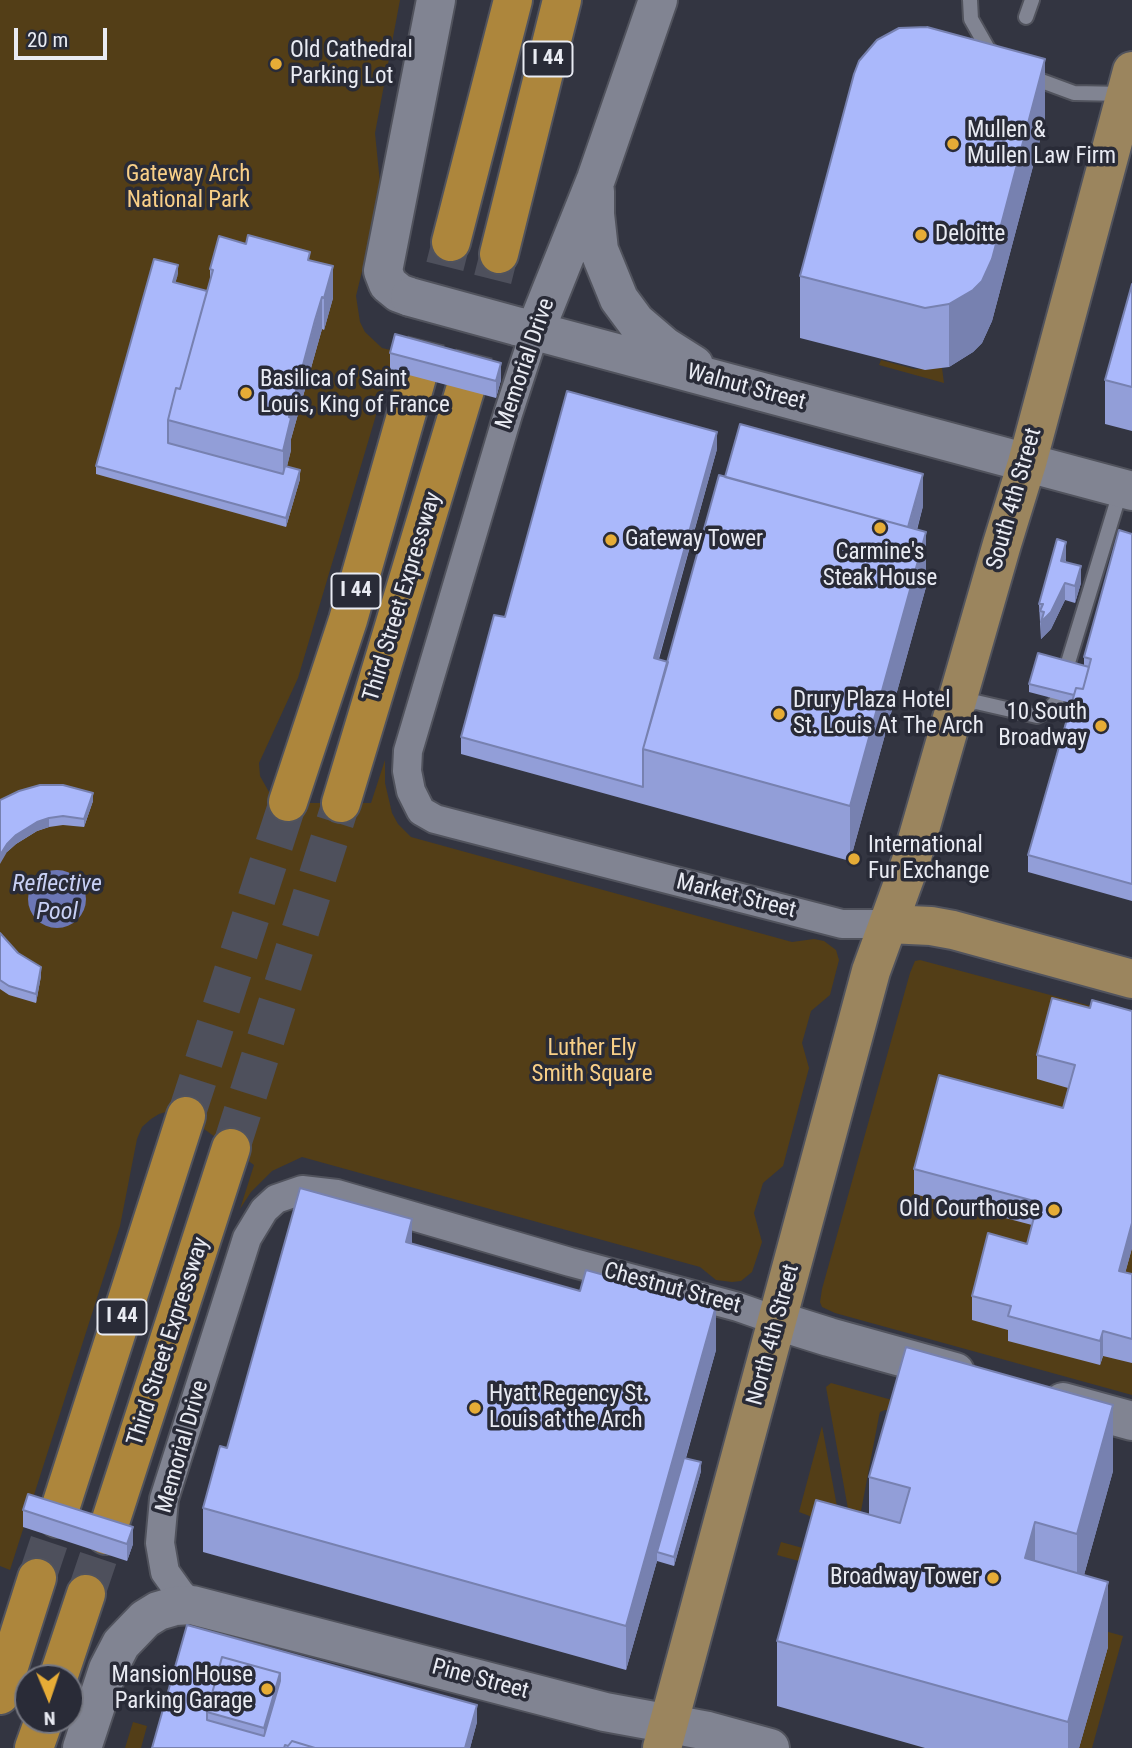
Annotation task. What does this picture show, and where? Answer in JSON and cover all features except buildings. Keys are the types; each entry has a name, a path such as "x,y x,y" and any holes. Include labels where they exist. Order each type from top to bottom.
{"highway":[{"name":"I 44","path":"451,242 513,0"},
{"name":"I 44","path":"499,254 562,0"},
{"name":"Third Street Expressway","path":"288,802 348,620 417,377"},
{"name":"Third Street Expressway","path":"341,803 464,390"},
{"name":"I 44","path":"57,1518 186,1116"},
{"name":"Third Street Expressway","path":"106,1535 231,1148"},
{"path":"0,1695 37,1578"},
{"path":"63,1664 86,1594"}],"main road":[{"name":"South 4th Street","path":"888,924 911,861 1027,463 1129,82"},
{"name":"Market Street","path":"888,924 953,930 1132,979"},
{"name":"North 4th Street","path":"665,1736 871,971 888,924"}],"street":[{"name":"Walnut Street","path":"436,0 383,271 388,284 399,293 725,383 1127,489"},
{"name":"Memorial Drive","path":"413,734 508,414 526,328 596,179 658,0"},
{"path":"596,179 595,215 599,250 619,299 636,322 664,346 725,383"},
{"name":"Market Street","path":"413,734 408,751 407,771 411,791 421,811 435,819 842,924 888,924"},
{"name":"Chestnut Street","path":"291,1193 316,1190 337,1194 570,1262 738,1307 829,1337 988,1381"},
{"name":"Memorial Drive","path":"192,1605 165,1572 160,1543 164,1499 247,1238 264,1210 276,1199 291,1193"},
{"path":"1027,1392 1132,1421"},
{"path":"82,1748 108,1669 121,1644 145,1619 158,1611 192,1605"},
{"name":"Pine Street","path":"192,1605 605,1712 665,1736 708,1731 770,1748"}],"lane":[{"path":"970,0 971,19 988,49 1008,67 1074,93 1129,82"},
{"path":"1026,17 1032,0"},
{"path":"953,715 964,705 976,702 1037,716 1056,702 1127,489"}],"green space":[{"name":"Gateway Arch National Park","path":"0,0 400,0 375,133 381,193 356,296 360,322 365,332 382,348 395,351 298,678 259,763 260,776 269,792 274,797 292,803 371,803 385,760 385,783 392,813 398,824 411,837 792,942 814,939 824,941 836,950 839,960 830,995 811,1011 802,1043 809,1068 783,1166 763,1183 754,1213 762,1242 752,1272 741,1281 716,1280 700,1267 302,1157 272,1171 251,1192 240,1209 254,1165 186,1116 169,1111 151,1119 142,1127 137,1139 120,1226 10,1570 0,1566"},
{"path":"881,360 914,369 942,368 944,383 879,365"},
{"path":"920,960 1132,1017 1132,1395 835,1313 822,1307 822,1289 910,973 915,961"},
{"path":"831,1383 1093,1456 885,1410 880,1412 879,1416 857,1532 852,1531 826,1387"},
{"path":"822,1426 841,1528 799,1512"},
{"path":"781,1542 904,1576 900,1589 777,1555"},
{"path":"1029,1610 1123,1636 1092,1748 1079,1748 1107,1647"},
{"path":"133,1722 147,1726 141,1748 125,1748"}],"water":[{"name":"Reflective Pool","path":"57,870 68,872 81,883 86,899 84,910 73,923 57,928 46,926 33,915 28,899 30,888 41,875"}],"tunnel":[{"path":"417,377 451,242"},
{"path":"465,390 499,254"},
{"path":"186,1116 288,802"},
{"path":"231,1148 341,803"},
{"path":"37,1578 57,1518"},
{"path":"86,1594 106,1535"}],"place":[{"name":"Old Cathedral Parking Lot","path":"276,64"},
{"name":"Mullen & Mullen Law Firm","path":"953,144"},
{"name":"Deloitte","path":"921,235"},
{"name":"Basilica of Saint Louis, King of France","path":"246,393"},
{"name":"Carmine's Steak House","path":"880,528"},
{"name":"Gateway Tower","path":"611,540"},
{"name":"Drury Plaza Hotel St. Louis At The Arch","path":"779,714"},
{"name":"10 South Broadway","path":"1101,726"},
{"name":"International Fur Exchange","path":"854,859"},
{"name":"Old Courthouse","path":"1054,1210"},
{"name":"Hyatt Regency St. Louis at the Arch","path":"475,1408"},
{"name":"Broadway Tower","path":"993,1578"},
{"name":"Mansion House Parking Garage","path":"267,1689"}],"park label":[{"name":"Luther Ely Smith Square","path":"592,1062"}]}
